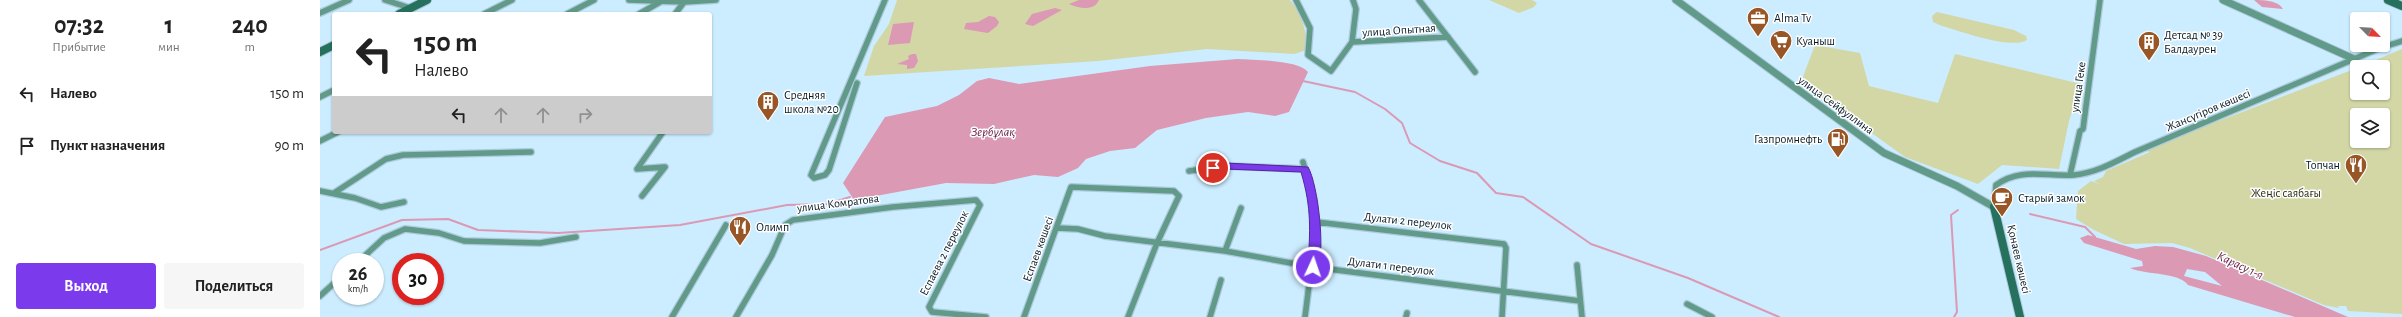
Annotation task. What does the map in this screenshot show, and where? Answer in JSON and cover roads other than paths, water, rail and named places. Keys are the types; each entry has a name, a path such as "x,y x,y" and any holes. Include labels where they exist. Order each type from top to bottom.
{"main road":[{"path":"403,12 427,0"},
{"path":"2388,0 2402,6"},
{"path":"320,52 332,46"},
{"name":"Қонаев көшесі","path":"1994,207 2020,317"}],"street":[{"path":"320,13 349,0"},
{"path":"385,0 410,8"},
{"path":"488,12 512,0"},
{"path":"571,12 594,0"},
{"path":"629,0 660,2 716,0"},
{"path":"857,83 829,170 825,175 818,178 811,176 885,0"},
{"path":"1296,0 1310,28 1308,55 1331,71 1352,42 1356,9 1353,0"},
{"path":"1419,0 1475,72"},
{"name":"улица Сейфуллина","path":"1676,0 1884,153 1922,172 1957,186 1994,207"},
{"name":"улица Геке","path":"2070,176 2080,131 2083,129 2100,0"},
{"path":"2223,0 2354,59"},
{"path":"642,12 660,2"},
{"path":"676,12 684,2"},
{"name":"улица Опытная","path":"1352,42 1448,37"},
{"name":"Жансүгіров көшесі","path":"1994,207 1996,185 2007,177 2017,174 2070,176 2096,171 2183,131 2354,59 2402,41"},
{"path":"320,97 332,91"},
{"path":"320,141 334,134"},
{"path":"642,196 665,167 636,169 662,134"},
{"path":"334,193 386,159 403,155 531,152"},
{"path":"1303,162 1314,199 1316,222 1313,267 1305,317"},
{"path":"1189,171 1225,166 1305,169"},
{"name":"Еспаев көшесі","path":"1024,317 1071,188 1178,192 1179,196 1157,243"},
{"path":"320,191 334,193 381,207 404,202"},
{"name":"улица Комратова","path":"736,317 772,256 785,225 793,220 893,207 976,200"},
{"name":"Еспаева 2 переулок","path":"976,200 980,205 929,307 932,312 986,317"},
{"path":"1225,251 1241,208"},
{"name":"Дулати 2 переулок","path":"1316,222 1499,242 1506,248 1504,292"},
{"path":"672,317 726,225"},
{"name":"Дулати 1 переулок","path":"1057,228 1078,229 1105,236 1225,251 1313,267 1580,301"},
{"path":"368,253 384,238 405,229 439,233 464,241 540,243 576,238"},
{"path":"1128,317 1157,243"},
{"path":"1577,265 1582,317"},
{"path":"1210,317 1221,280"},
{"path":"320,296 332,285"},
{"path":"1502,317 1504,292"},
{"path":"1687,304 1712,317"}],"water":[{"path":"1079,0 1099,0 1097,4 1090,8 1081,8 1069,4"},
{"path":"2254,0 2274,2 2283,9 2262,7"},
{"path":"1055,8 1062,10 1033,26 1025,24 1032,14"},
{"path":"989,16 995,17 999,22 997,26 988,33 964,29 966,23 978,22"},
{"path":"914,22 910,43 888,45 893,24"},
{"path":"916,54 918,61 914,68 907,69 907,65 897,64 909,59 908,56"},
{"name":"Зербұлақ","path":"1238,59 1265,60 1286,63 1303,68 1308,72 1289,112 1275,116 1248,112 1206,118 1157,130 1135,148 1110,151 1086,159 1078,168 1058,177 1034,175 994,184 946,183 854,200 843,183 885,117 937,106 959,95 977,81 989,78 1019,84 1150,66"},
{"path":"2088,235 2136,249 2155,246 2173,247 2206,256 2348,317 2295,317 2188,285 2184,281 2177,278 2130,268 2143,266 2142,261 2084,243 2080,238","holes":["2187,269 2205,272 2222,286 2184,276"]}],"waterway":[{"path":"1303,81 1355,92 1385,109 1402,123 1410,143 1440,161 1477,173 1496,193 1523,197 1591,244 1688,278 1779,317"},
{"path":"320,250 402,220 448,219 478,230 558,233 680,225 787,205 828,204 850,197"},
{"path":"1954,317 1957,312 1951,215 1958,210"},
{"path":"2030,214 2085,227 2095,237"}],"place":[{"name":"Alma Tv","path":"1758,38"},
{"name":"Куаныш","path":"1781,60"},
{"name":"Детсад № 39 Балдаурен","path":"2149,62"},
{"name":"Средняя школа №20","path":"768,122"},
{"name":"Газпромнефть","path":"1838,158"},
{"name":"Топчан","path":"2356,184"},
{"name":"Старый замок","path":"2002,218"},
{"name":"Олимп","path":"740,246"}],"park label":[{"name":"Жеңіс саябағы","path":"2286,193"}],"water label":[{"name":"Карасу 1-я","path":"2240,266"}]}
